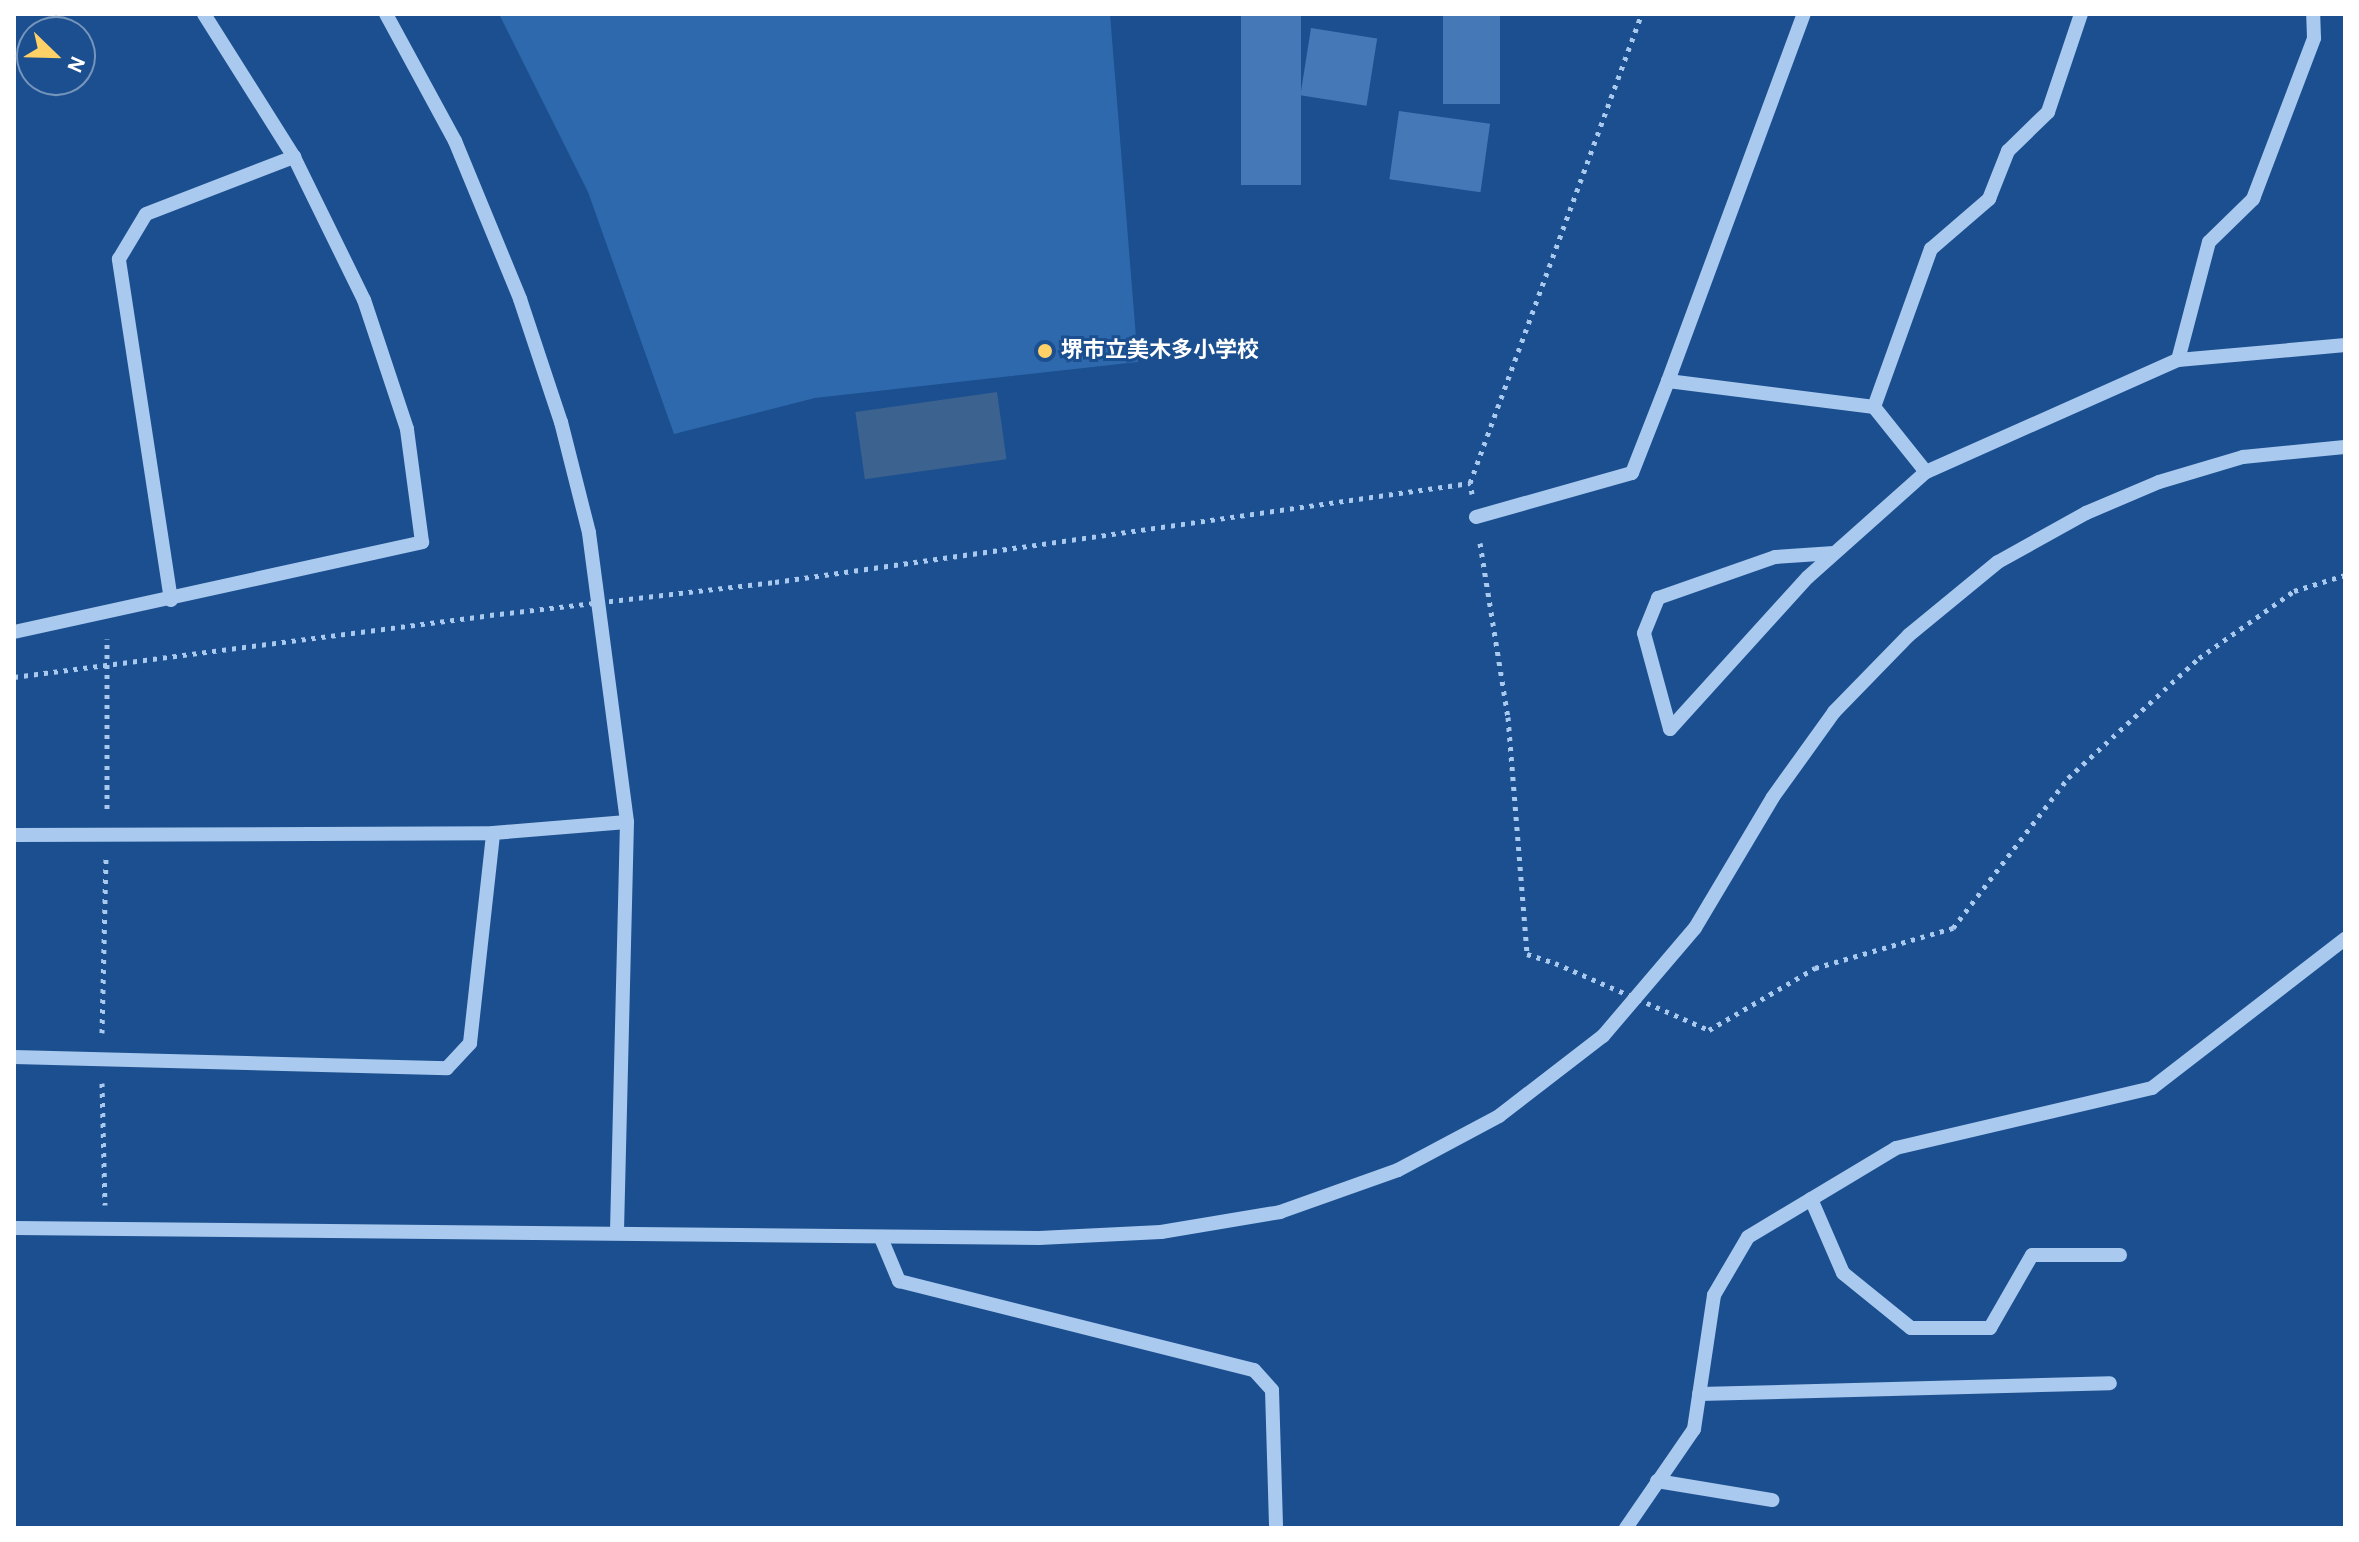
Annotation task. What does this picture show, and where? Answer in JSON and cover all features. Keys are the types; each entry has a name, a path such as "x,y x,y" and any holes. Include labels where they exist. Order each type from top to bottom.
{"street":[{"path":"14,632 171,600 422,542 407,429 364,300 294,157 204,14"},
{"path":"386,14 455,141 520,299 561,422 589,533 627,822 617,1231"},
{"path":"1476,517 1632,473 1804,14"},
{"path":"1874,407 1931,249 1989,199 2008,151 2048,112 2081,14"},
{"path":"2178,360 2209,242 2253,199 2314,38 2313,14"},
{"path":"171,600 119,259 146,214 294,157"},
{"path":"1834,553 1775,557 1658,598 1644,633 1670,729 1808,577 1926,472 2178,360 2345,345"},
{"path":"1668,381 1874,407 1926,472"},
{"path":"14,1228 617,1231 881,1238 1161,1232 1280,1212 1398,1170 1499,1116 1603,1036 1695,928 1773,797 1834,712 1909,635 1998,562 2086,513 2159,482 2243,457 2345,447"},
{"path":"14,835 493,833 627,822"},
{"path":"14,1057 447,1068 470,1043 493,833"},
{"path":"1626,1528 1694,1429 1714,1295 1748,1237 1896,1148 2152,1088 2345,939"},
{"path":"1811,1199 1843,1273 1911,1328 1990,1328 2032,1255 2120,1255"},
{"path":"881,1238 899,1281 1254,1370 1272,1390 1276,1528"},
{"path":"1699,1394 2110,1383"},
{"path":"1657,1481 1772,1500"}],"path":[{"path":"1642,14 1470,483 1508,717 1527,954 1555,963 1709,1030 1815,968 1953,928 2068,778 2199,658 2294,591 2345,575"},
{"path":"14,677 490,615 775,582 1470,483"},
{"path":"106,614 108,665 101,1059 106,1229"}],"shaded area":[{"path":"499,14 1110,14 1138,362 815,398 674,434 588,192"},
{"path":"997,392 1006,459 865,479 855,412"}],"building":[{"path":"1241,14 1301,14 1301,185 1241,185"},
{"path":"1443,14 1500,14 1500,104 1443,104"},
{"path":"1311,28 1377,38 1367,106 1300,95"},
{"path":"1399,111 1490,124 1481,192 1389,179"}],"place":[{"name":"堺市立美木多小学校","path":"1045,351"}]}
